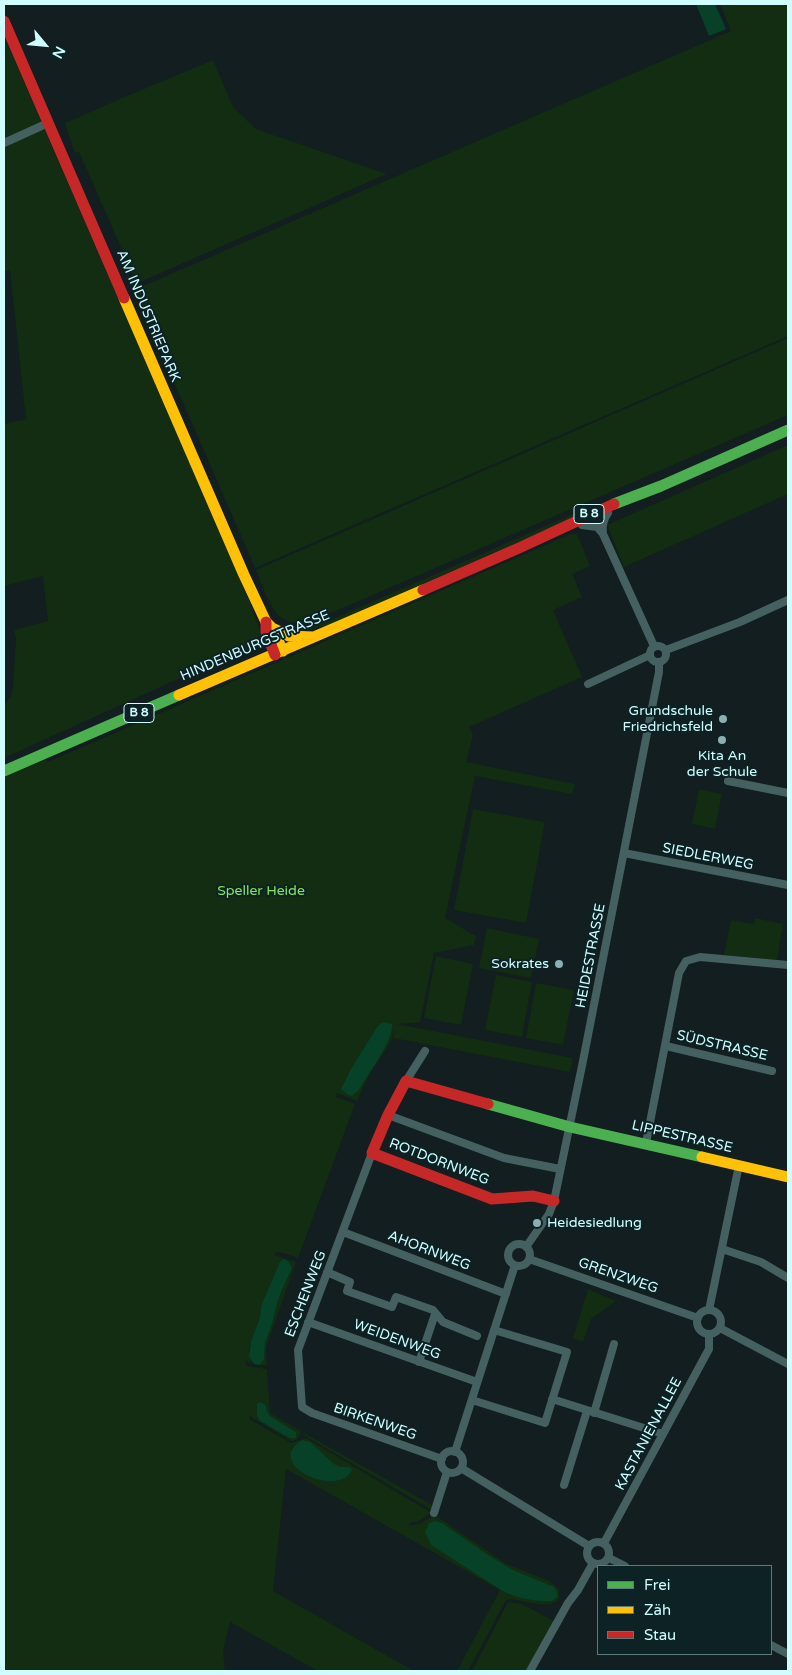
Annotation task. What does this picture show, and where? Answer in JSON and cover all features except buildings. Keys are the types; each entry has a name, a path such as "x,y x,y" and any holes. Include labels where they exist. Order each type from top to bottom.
{"street":[{"name":"AM INDUSTRIEPARK","path":"4,21 269,625 279,653"},
{"path":"4,143 48,123"},
{"name":"HINDENBURGSTRASSE","path":"4,771 316,637 606,507 661,486 788,430"},
{"name":"HINDENBURGSTRASSE","path":"518,548 608,513 661,486"},
{"path":"603,534 604,517 608,513"},
{"path":"582,524 597,527 603,534 654,646"},
{"path":"654,646 660,646 666,650 740,622 788,600"},
{"path":"269,625 289,636 316,637"},
{"path":"654,646 650,655 654,661 659,662"},
{"name":"HEIDESTRASSE","path":"455,1452 515,1265 509,1258 510,1248 520,1244 526,1247 549,1214 554,1201 624,853 659,672 659,662 666,658 666,650"},
{"path":"588,684 650,655"},
{"path":"728,781 788,793"},
{"name":"SIEDLERWEG","path":"624,853 788,885"},
{"name":"SÜDSTRASSE","path":"646,1143 679,974 686,961 700,957 788,965"},
{"name":"SÜDSTRASSE","path":"666,1046 772,1071"},
{"name":"ROTDORNWEG","path":"356,1193 388,1115 425,1051"},
{"path":"406,1081 570,1127"},
{"name":"ROTDORNWEG","path":"388,1115 504,1158 560,1170"},
{"name":"LIPPESTRASSE","path":"570,1127 788,1176"},
{"name":"ROTDORNWEG","path":"372,1153 492,1199 534,1196 554,1201"},
{"path":"709,1310 740,1165"},
{"name":"ESCHENWEG","path":"302,1407 298,1350 356,1193"},
{"name":"AHORNWEG","path":"342,1232 506,1294"},
{"path":"515,1265 522,1265 529,1258 529,1252 526,1247"},
{"path":"722,1249 761,1262 788,1278"},
{"name":"GRENZWEG","path":"529,1258 698,1318"},
{"path":"327,1272 350,1282 347,1290 392,1307 396,1297 432,1310 443,1322 477,1336"},
{"path":"709,1310 716,1313 721,1320 720,1328 709,1334 700,1329 698,1318 702,1313 709,1310"},
{"path":"419,1362 436,1314"},
{"name":"WEIDENWEG","path":"308,1322 477,1382"},
{"path":"720,1328 788,1364"},
{"path":"472,1400 545,1423 566,1352 494,1330"},
{"name":"KASTANIENALLEE","path":"604,1543 709,1349 709,1334"},
{"path":"564,1485 614,1344"},
{"path":"552,1399 663,1434"},
{"name":"BIRKENWEG","path":"302,1407 312,1414 442,1459"},
{"path":"455,1452 462,1458 461,1468 457,1472 447,1472 441,1465 442,1459 446,1454 455,1452"},
{"path":"461,1468 589,1546"},
{"path":"434,1513 447,1472"},
{"path":"594,1542 604,1543 609,1551 609,1558 604,1563 593,1563 587,1556 589,1546 594,1542"},
{"path":"609,1558 623,1565"},
{"path":"530,1671 593,1563"},
{"path":"772,1645 788,1654"}],"green space":[{"path":"720,4 788,4 788,336 255,568 134,290 731,31"},
{"path":"4,36 251,605 263,641 263,647 256,647 176,680 4,758 4,706 11,696 13,686 16,638 14,630 48,621 43,576 4,586 4,424 26,419 10,270 4,272"},
{"path":"213,60 233,107 256,129 387,174 140,282 135,279 79,152 75,153 65,123"},
{"path":"788,338 788,415 313,621 289,622 274,610 264,592 256,570"},
{"path":"788,445 788,494 624,567 607,525"},
{"path":"575,513 576,517 326,626 304,631 293,631 311,627 337,617"},
{"name":"Speller Heide","path":"571,534 577,534 590,566 572,574 582,597 553,610 582,677 469,727 473,735 466,762 575,784 572,794 475,776 445,918 476,936 474,945 434,953 420,1022 397,1024 573,1058 570,1072 393,1038 395,1027 391,1041 368,1077 357,1101 337,1093 336,1097 355,1104 298,1258 276,1252 274,1255 296,1262 266,1348 267,1365 259,1365 264,1358 265,1343 279,1297 292,1268 289,1262 261,1306 260,1317 249,1351 251,1362 254,1364 245,1361 247,1366 267,1369 270,1413 301,1431 301,1433 297,1439 291,1441 250,1416 249,1419 291,1443 306,1438 430,1512 430,1514 417,1522 411,1522 409,1526 419,1524 435,1515 505,1563 549,1581 558,1588 559,1596 557,1601 551,1604 534,1604 512,1599 506,1600 468,1671 457,1671 500,1590 286,1469 273,1591 414,1671 318,1671 230,1622 223,1651 225,1671 4,1671 4,776 45,759 48,762","holes":["388,1022 371,1069 359,1090 352,1067 377,1027","265,1403 270,1416 296,1432 264,1424 260,1421"]},
{"path":"699,789 722,794 715,829 692,824"},
{"path":"473,809 545,822 526,923 454,910"},
{"path":"755,918 783,924 777,960 724,955 731,920 754,924"},
{"path":"487,928 539,939 531,978 479,968"},
{"path":"436,956 473,964 461,1025 424,1018"},
{"path":"496,975 532,982 522,1037 485,1030"},
{"path":"536,983 574,990 563,1045 526,1038"},
{"path":"588,1289 616,1301 591,1319 583,1342 573,1338"},
{"path":"304,1433 434,1506 432,1510 305,1436"},
{"path":"508,1602 522,1604 554,1621 527,1671 472,1671"}],"shaded area":[{"path":"696,4 715,4 726,29 709,36"},
{"path":"385,1022 392,1024 385,1048 359,1090 352,1096 348,1095 341,1089 352,1067 377,1027"},
{"path":"284,1259 289,1262 292,1268 279,1297 265,1343 264,1360 259,1365 254,1364 249,1357 251,1341 260,1317 261,1306 280,1262"},
{"path":"260,1402 266,1405 270,1416 296,1432 296,1438 290,1438 260,1421 257,1415 257,1404"},
{"path":"302,1440 310,1442 334,1464 340,1467 350,1467 352,1470 344,1478 333,1481 320,1480 307,1475 297,1468 291,1459 292,1450"},
{"path":"435,1521 442,1523 513,1570 554,1587 557,1597 552,1601 533,1600 501,1590 431,1545 425,1532 429,1523"}],"traffic: fast":[{"path":"614,504 661,486 788,430"},
{"path":"4,771 179,695"},
{"path":"488,1104 570,1127 702,1157"}],"traffic: slow":[{"path":"124,298 244,575 266,622 272,628 283,651"},
{"path":"179,695 423,590"},
{"path":"272,628 289,636 313,637"},
{"path":"702,1157 788,1177"}],"traffic: jam":[{"path":"4,21 124,298"},
{"path":"423,590 614,504"},
{"path":"266,622 266,632 275,655"},
{"path":"488,1104 406,1081 388,1115 372,1153 492,1199 533,1196 554,1201"}],"place":[{"name":"Grundschule Friedrichsfeld","path":"723,719"},
{"name":"Kita An der Schule","path":"722,740"},
{"name":"Sokrates","path":"559,964"},
{"name":"Heidesiedlung","path":"537,1223"}]}
